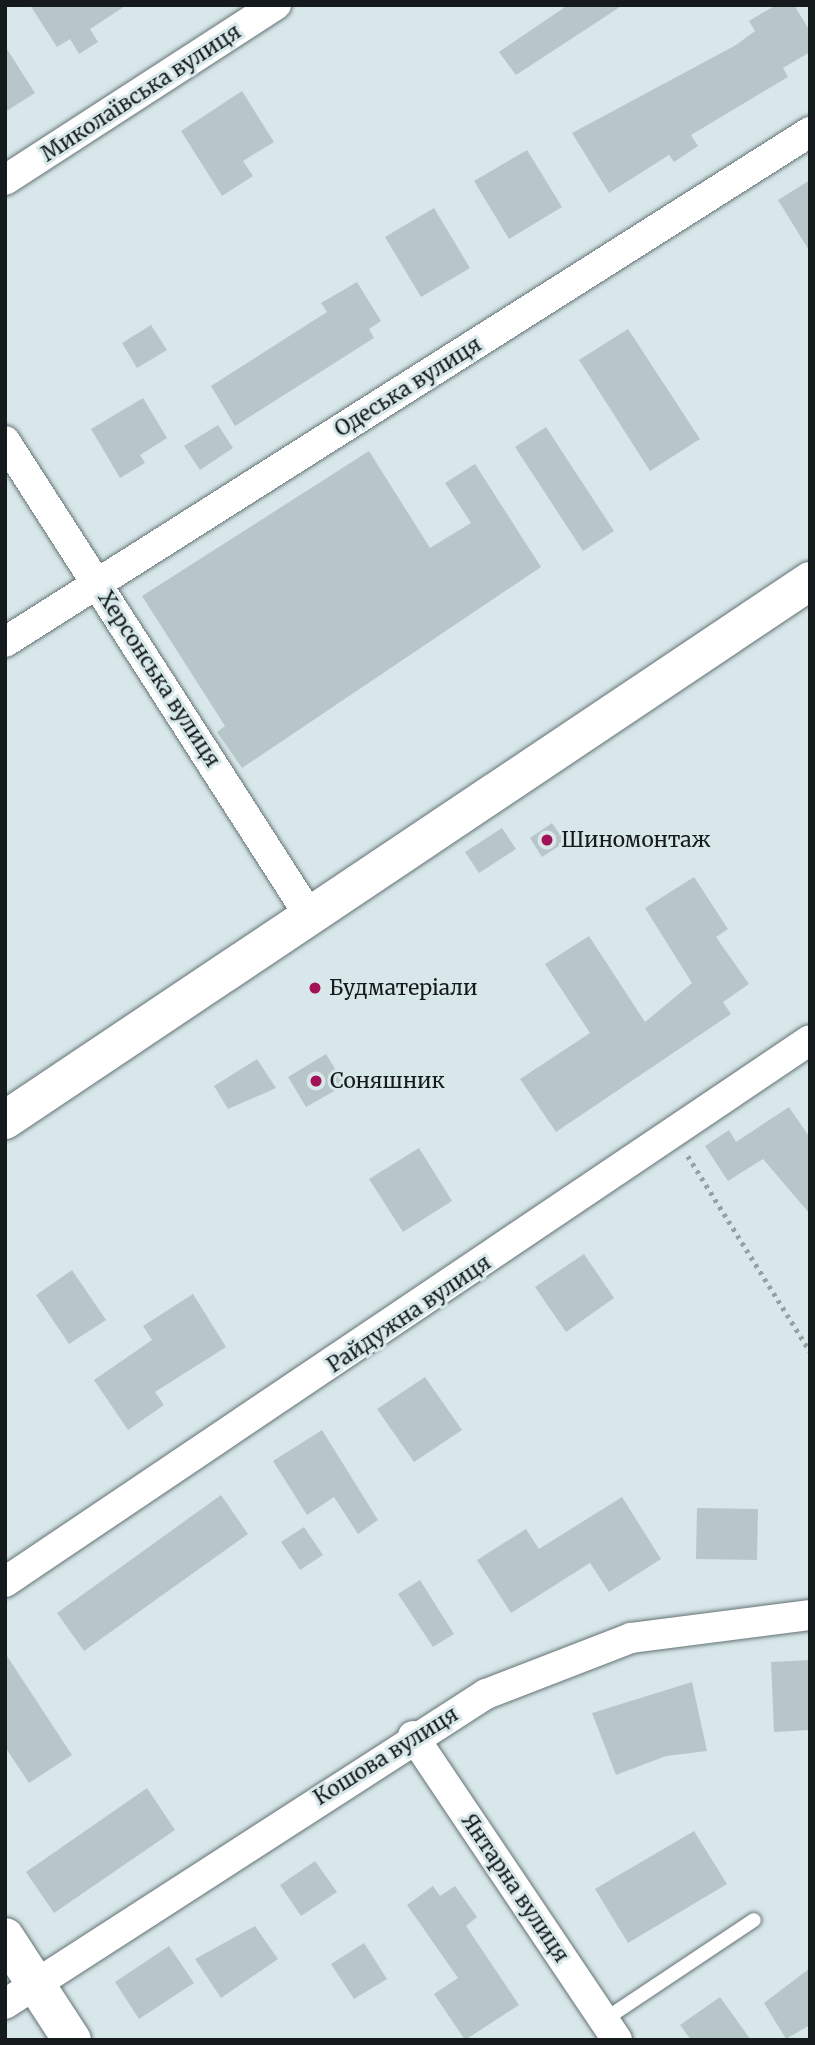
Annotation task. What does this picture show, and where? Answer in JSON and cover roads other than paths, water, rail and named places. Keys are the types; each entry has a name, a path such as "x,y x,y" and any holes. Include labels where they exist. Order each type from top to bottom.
{"main road":[{"path":"5,1120 311,918 810,580"},
{"path":"5,1937 20,1993 72,2040"}],"street":[{"name":"Миколаївська вулиця","path":"5,180 270,7"},
{"name":"Одеська вулиця","path":"5,642 810,132"},
{"name":"Херсонська вулиця","path":"5,441 311,918"},
{"name":"Райдужна вулиця","path":"5,1582 673,1135 810,1040"},
{"name":"Кошова вулиця","path":"20,1993 413,1736 549,1665 631,1638 810,1615"},
{"name":"Янтарна вулиця","path":"413,1736 610,2030"}],"lane":[{"path":"610,2030 754,1920"}],"place":[{"name":"Шиномонтаж","path":"547,840"},
{"name":"Будматеріали","path":"315,988"},
{"name":"Соняшник","path":"316,1081"}]}
